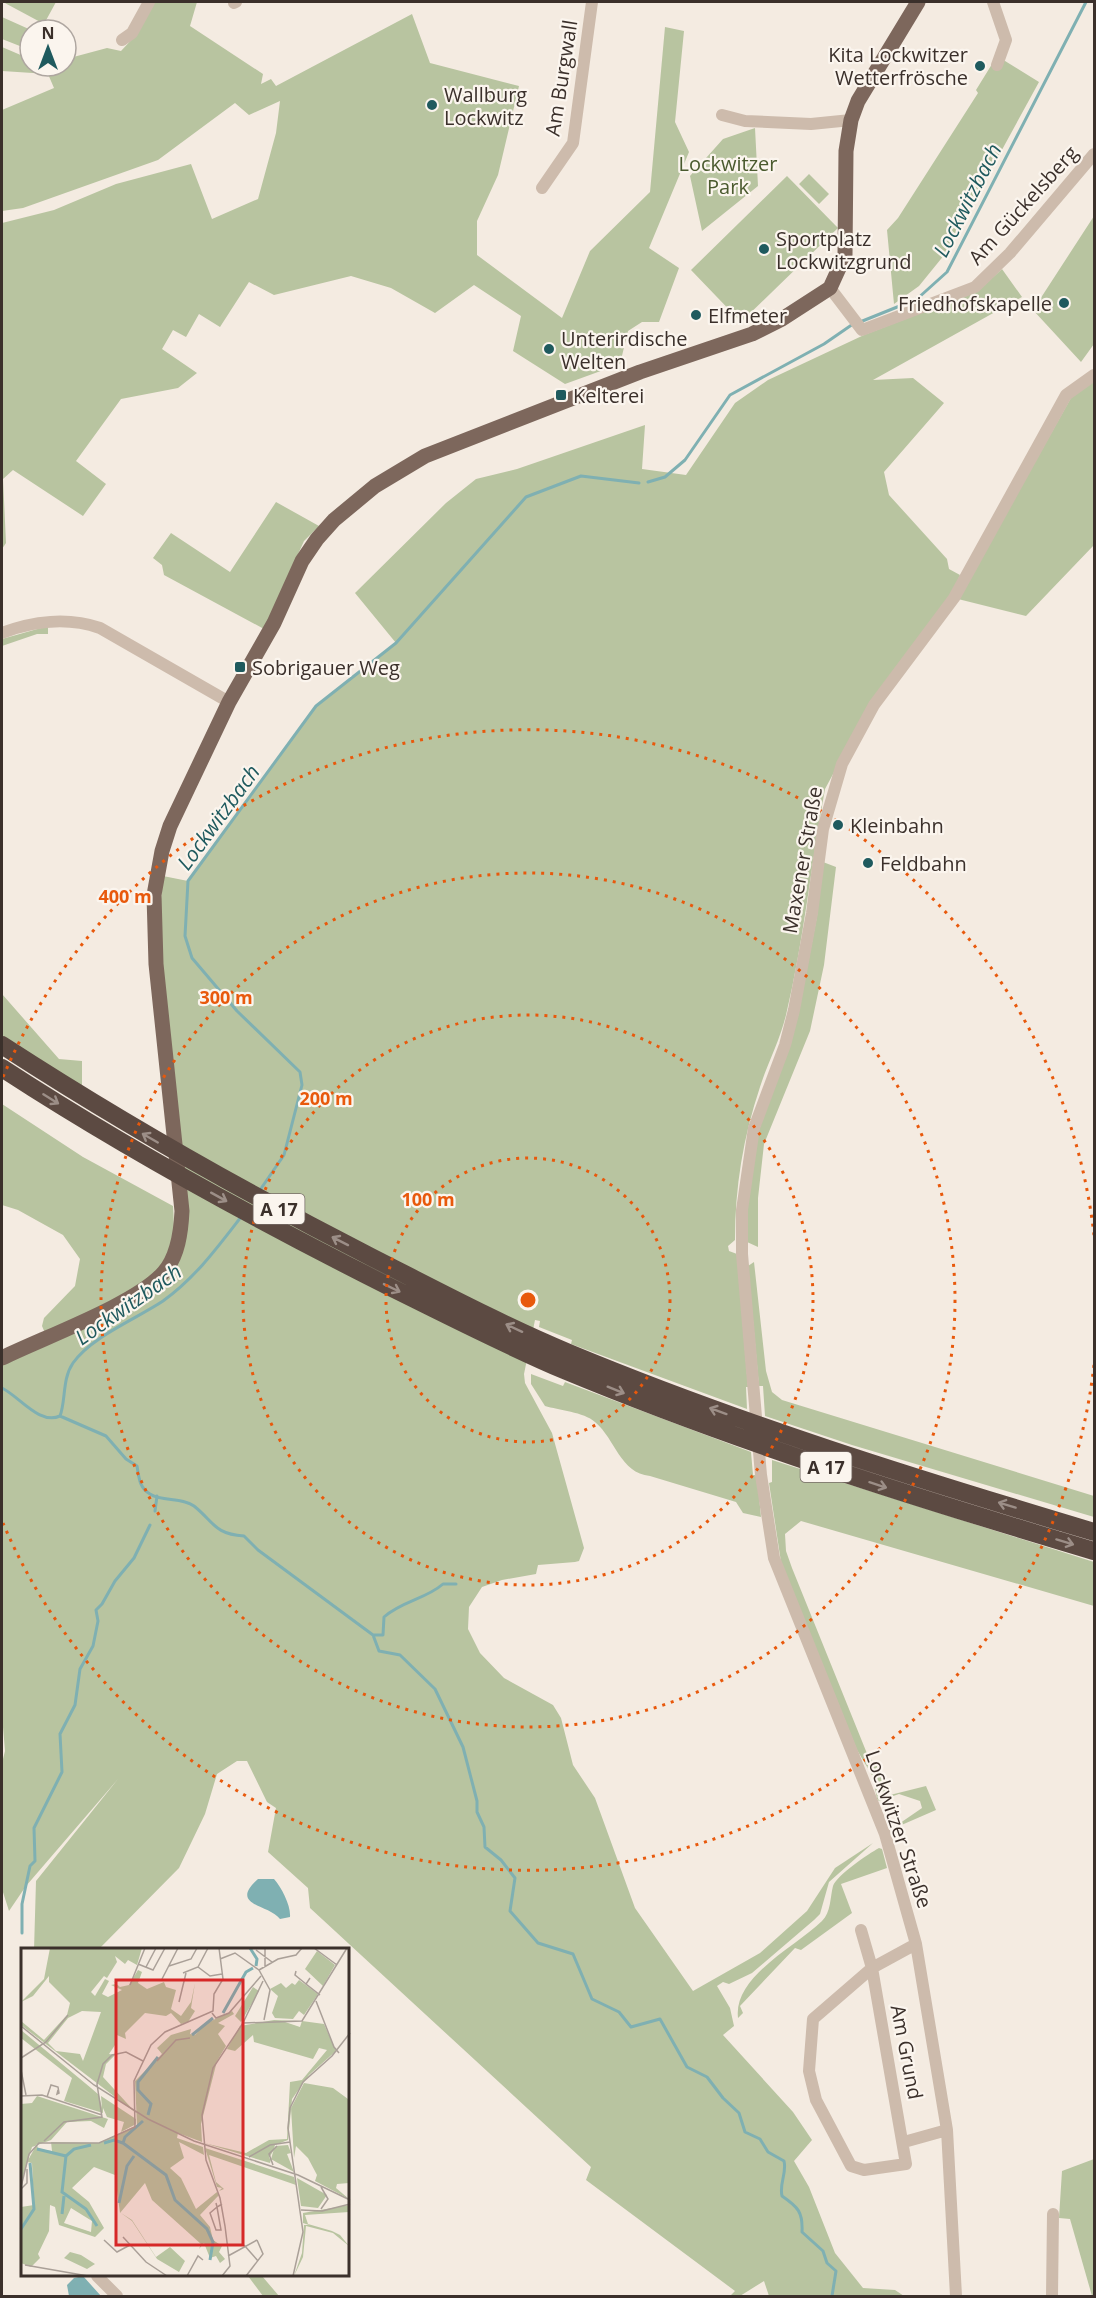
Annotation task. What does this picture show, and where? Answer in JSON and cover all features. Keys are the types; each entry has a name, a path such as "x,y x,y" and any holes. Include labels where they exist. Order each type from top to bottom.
{"highway":[{"name":"A 17","path":"2,1046 104,1110 234,1185 668,1412 875,1484 1095,1551"},
{"name":"A 17","path":"2,1068 99,1129 266,1223 459,1321 793,1438 1091,1530"}],"main road":[{"path":"2,1358 130,1298 164,1272 174,1256 181,1231 182,1211 156,964 154,895 162,851 171,826 229,702 274,623 302,561 334,520 375,486 426,456 640,372 752,334 782,319 830,288 846,255 846,151 851,120 858,101 918,2"}],"street":[{"path":"122,40 132,33 149,2"},
{"name":"Am Burgwall","path":"542,188 573,143 592,2"},
{"path":"993,2 1006,40 998,65"},
{"path":"722,115 745,121 811,124 851,120"},
{"name":"Am Gückelsberg","path":"830,288 862,330 975,287 1010,253 1095,154"},
{"name":"Maxener Straße","path":"753,1386 742,1254 742,1210 747,1167 754,1128 785,1045 794,1010 812,913 823,829 838,774 874,705 954,598 1066,395 1095,375"},
{"path":"2,633 31,623 87,624 100,628 229,702"},
{"name":"Lockwitzer Straße","path":"753,1386 766,1516 780,1578 885,1834 916,1944 947,2130 956,2296"},
{"name":"Am Grund","path":"861,1930 872,1968 906,2164 864,2170 851,2166 816,2100 809,2071 813,2019 872,1968 916,1944"},
{"path":"904,2142 947,2130"},
{"path":"1052,2296 1053,2214"},
{"path":"98,2277 116,2296"}],"green space":[{"path":"3,2 56,2 47,18 33,18"},
{"path":"154,2 197,2 190,26 263,74 261,84 271,79 276,86 412,14 430,63 519,86 498,175 477,221 477,255 562,318 590,251 650,192 665,27 684,31 675,122 689,152 649,248 679,268 659,322 642,322 628,331 620,364 565,384 513,351 521,316 474,285 435,313 391,288 351,276 274,295 249,282 220,327 199,314 186,337 173,330 162,349 197,373 178,388 121,399 76,461 106,484 83,516 13,470 3,479 6,543 2,549 2,223 54,210 116,184 191,164 212,219 258,199 276,133 280,101 249,115 235,103 158,160 23,208 2,211 2,110 54,88 50,78 78,78 78,56 107,48 121,51 135,36"},
{"path":"2,17 18,24 18,45 2,39"},
{"path":"2,47 18,54 18,72 2,71"},
{"path":"997,56 1039,82 945,254 919,286 894,304 887,230 898,218 978,93 976,90"},
{"name":"Lockwitzer Park","path":"755,128 758,186 702,231 690,176 723,139"},
{"path":"809,174 829,194 819,204 799,184"},
{"name":"Sportplatz Lockwitzgrund","path":"787,176 838,228 741,322 691,270"},
{"path":"1094,216 1094,344 1081,362 1033,310"},
{"path":"1002,269 1022,297 873,380 913,378 944,403 884,472 889,495 947,559 949,569 960,575 951,596 839,763 825,789 792,987 783,1024 749,1125 738,1182 735,1240 728,1246 729,1251 737,1254 748,1387 746,1387 747,1409 571,1344 572,1340 539,1327 540,1321 535,1320 524,1374 525,1383 552,1433 584,1548 579,1561 538,1565 536,1574 502,1580 482,1587 469,1607 468,1629 480,1653 504,1678 553,1705 561,1718 573,1765 595,1798 635,1908 693,1991 760,1953 807,1911 835,1868 873,1843 829,1882 820,1914 814,1920 752,1973 729,1984 723,1982 717,1986 730,2008 734,2026 723,2035 793,2112 812,2140 794,2161 809,2187 835,2253 863,2288 895,2290 904,2296 769,2296 764,2281 740,2296 730,2296 735,2291 586,2180 591,2167 310,1908 308,1888 268,1852 276,1808 267,1802 247,1761 237,1761 217,1774 205,1814 179,1868 100,1948 34,1948 36,1881 118,1779 26,1886 9,1911 2,1889 2,1763 5,1751 2,1715 2,1365 47,1343 178,1259 159,921 163,876 188,881 316,706 396,643 355,593 446,503 476,479 517,469 645,425 642,469 686,475 735,403 768,380 864,335 978,291"},
{"path":"1094,381 1094,545 1026,616 958,599 1072,396"},
{"path":"276,502 319,526 304,541 264,629 164,575 162,565 153,558 171,533 230,572"},
{"path":"48,626 48,634 37,634 2,646 2,639"},
{"path":"823,862 836,867 824,965 810,1031 764,1144 758,1198 758,1247 747,1242 745,1213 758,1133 798,1016 817,916"},
{"path":"2,994 59,1059 82,1061 82,1100 2,1050"},
{"path":"2,1104 83,1157 173,1206 174,1229 171,1247 160,1266 148,1279 115,1301 45,1333 42,1326 44,1318 75,1286 80,1259 63,1235 18,1210 2,1205"},
{"path":"754,1262 766,1371 772,1392 782,1400 1094,1496 1094,1517 852,1445 765,1416 763,1386 759,1386 748,1266"},
{"path":"531,1374 563,1386 565,1382 751,1452 753,1475 757,1475 761,1517 743,1513 736,1502 640,1474 625,1462 595,1422 578,1414 545,1406 531,1384"},
{"path":"772,1460 1094,1562 1094,1606 801,1521 785,1534 786,1551 792,1568 868,1756 877,1766 890,1795 926,1786 936,1810 890,1830 922,1808 920,1801 899,1794 879,1801 877,1799 873,1777 857,1750 781,1562 769,1483 772,1482"},
{"path":"879,1848 882,1849 887,1868 841,1884 852,1913 801,1950 795,1948 740,2006 743,2013 738,2018 739,2003 756,1975 822,1921 829,1909 836,1881 853,1865"},
{"path":"1094,2159 1094,2296 1092,2296 1070,2219 1059,2218 1062,2171"},
{"path":"249,2277 263,2277 279,2296 263,2296"}],"water":[{"path":"258,1879 274,1879 285,1897 290,1917 280,1919 249,1900 247,1895 250,1888"},
{"path":"84,2277 101,2296 69,2296 67,2285 74,2278"}],"waterway":[{"name":"Lockwitzbach","path":"860,322 917,299 947,272 1086,2"},
{"name":"Lockwitzbach","path":"648,482 665,477 685,460 730,395 824,344 853,324"},
{"name":"Lockwitzbach","path":"260,1190 284,1155 302,1085 300,1072 237,1011 192,958 185,936 188,881 316,706 396,643 526,497 581,476 639,483"},
{"name":"Lockwitzbach","path":"2,1388 45,1417 60,1416 67,1376 73,1363 81,1354 102,1337 175,1292 205,1262 241,1217"},
{"path":"60,1416 106,1436 126,1459 137,1466 139,1478 146,1492 160,1498 189,1503 220,1530 244,1536 258,1550 373,1635 379,1651 400,1655 435,1689 463,1747 477,1801 477,1812 484,1827 485,1847 501,1860 515,1878 510,1911 538,1943 573,1954 592,1999 619,2012 631,2027 660,2019 687,2067 707,2077 723,2098 739,2113 745,2132 760,2139 768,2152 784,2161 782,2196 798,2211 802,2219 802,2232 823,2251 827,2263 836,2271 832,2296"},
{"path":"155,1511 157,1496"},
{"path":"22,1933 22,1904 30,1866 35,1861 34,1828 62,1772 60,1734 75,1705 80,1669 93,1646 98,1621 96,1610 134,1558 150,1525"},
{"path":"373,1635 383,1635 384,1617 391,1612 443,1584 456,1584"}],"place":[{"name":"Kita Lockwitzer Wetterfrösche","path":"980,66"},
{"name":"Wallburg Lockwitz","path":"432,105"},
{"name":"Sportplatz Lockwitzgrund","path":"764,249"},
{"name":"Friedhofskapelle","path":"1064,303"},
{"name":"Elfmeter","path":"696,315"},
{"name":"Unterirdische Welten","path":"549,349"},
{"name":"Kelterei","path":"561,395"},
{"name":"Sobrigauer Weg","path":"240,667"},
{"name":"Kleinbahn","path":"838,825"},
{"name":"Feldbahn","path":"868,863"}]}
